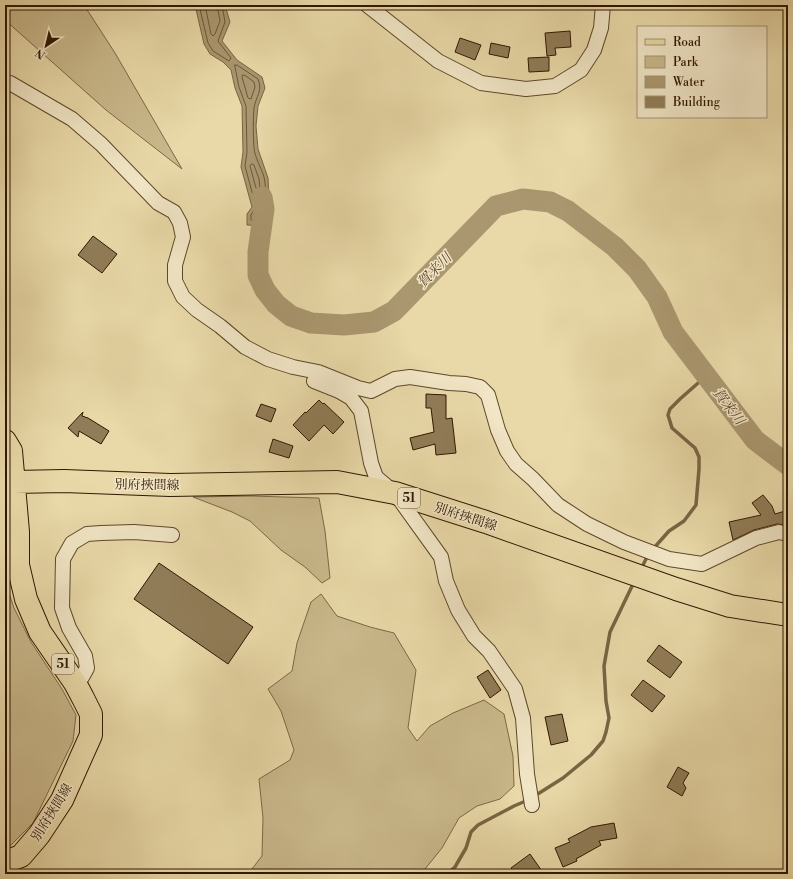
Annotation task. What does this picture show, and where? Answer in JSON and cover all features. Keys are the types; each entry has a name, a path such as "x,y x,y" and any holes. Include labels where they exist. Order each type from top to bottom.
{"main road":[{"name":"別府挾間線","path":"5,441 11,450 18,532 18,565 26,599 40,632 75,683 91,714 91,735 62,800 39,835 21,856 5,862"},
{"name":"別府挾間線","path":"14,482 64,481 170,485 337,482 395,493 486,522 676,589 730,606 788,615"}],"street":[{"path":"367,5 438,61 481,83 526,89 555,86 581,70 594,50 601,28 603,5"},
{"path":"5,82 72,119 101,144 158,203 174,212 180,223 183,238 175,265 176,281 183,297 197,310 220,326 245,347 268,359 293,367 318,372 358,388 371,391 395,379 410,377 480,387 488,395 498,430 507,451 516,464 558,505 587,524 624,542 669,559 702,564 756,538 779,532 788,534"},
{"path":"293,367 314,381 339,391 351,398 360,411 371,463 376,477 395,493 441,557 446,581 458,610 474,636 489,651 515,689 523,718 527,774 532,805"},
{"path":"75,683 82,677 87,668 85,656 69,628 62,608 63,559 72,543 87,534 134,532 172,535"}],"green space":[{"path":"5,5 84,5 115,53 182,169 106,110 5,20"},
{"path":"251,496 319,498 325,531 330,578 322,583 305,567 281,550 250,521 232,512 193,497"},
{"path":"5,581 14,608 31,642 62,689 76,715 73,741 33,823 5,851"},
{"path":"321,594 337,616 394,633 416,670 408,728 417,741 430,726 453,713 484,700 504,714 513,756 514,786 500,799 477,806 459,818 442,848 421,874 248,874 262,856 263,818 259,779 290,760 294,750 281,711 268,689 292,671 297,643 311,602"}],"water":[{"path":"195,5 225,5 230,22 222,41 237,60 262,77 265,88 258,106 256,126 258,149 268,178 270,213 267,226 247,225 247,214 252,207 241,167 243,152 242,106 235,88 231,70 223,62 210,54 204,44"}],"building":[{"path":"570,31 571,47 555,48 556,55 547,56 545,33"},
{"path":"460,38 481,45 475,60 455,52"},
{"path":"491,43 510,47 508,58 489,54"},
{"path":"549,57 549,71 529,72 528,58"},
{"path":"93,236 117,254 102,273 78,255"},
{"path":"426,394 446,395 446,419 452,418 456,453 436,455 435,444 413,450 410,438 434,432 431,408 426,408"},
{"path":"319,400 344,422 333,434 324,425 309,441 293,425"},
{"path":"261,404 276,409 271,422 256,416"},
{"path":"83,412 82,416 109,431 101,444 79,431 78,437 68,428"},
{"path":"273,439 293,446 289,458 269,452"},
{"path":"763,495 772,506 775,514 785,511 788,525 777,524 754,530 733,540 729,522 761,515 752,503"},
{"path":"159,563 253,627 228,664 134,599"},
{"path":"659,645 682,662 670,678 647,661"},
{"path":"488,670 501,690 490,698 477,677"},
{"path":"643,680 665,696 652,712 631,695"},
{"path":"562,714 568,741 551,745 545,717"},
{"path":"678,767 689,773 683,783 686,788 682,796 667,787"},
{"path":"614,823 617,838 599,841 601,845 576,859 577,861 563,867 555,848 570,842 568,839 591,827"},
{"path":"530,854 544,874 516,874 511,868"}],"waterway":[{"name":"賀来川","path":"262,197 264,209 258,252 258,275 265,290 276,304 291,316 311,323 344,325 374,322 394,311 496,206 523,199 550,202 568,211 615,247 637,269 657,297 673,332 755,440 788,465"},
{"path":"653,549 669,531 684,521 696,505 699,457 695,448 672,428 668,415 670,409 706,376"},
{"path":"641,569 648,555"},
{"path":"533,797 563,778 591,755 603,741 609,718 606,701 604,666 610,632 634,582"},
{"path":"447,874 455,867 466,848 471,832 478,825 528,800"}]}
